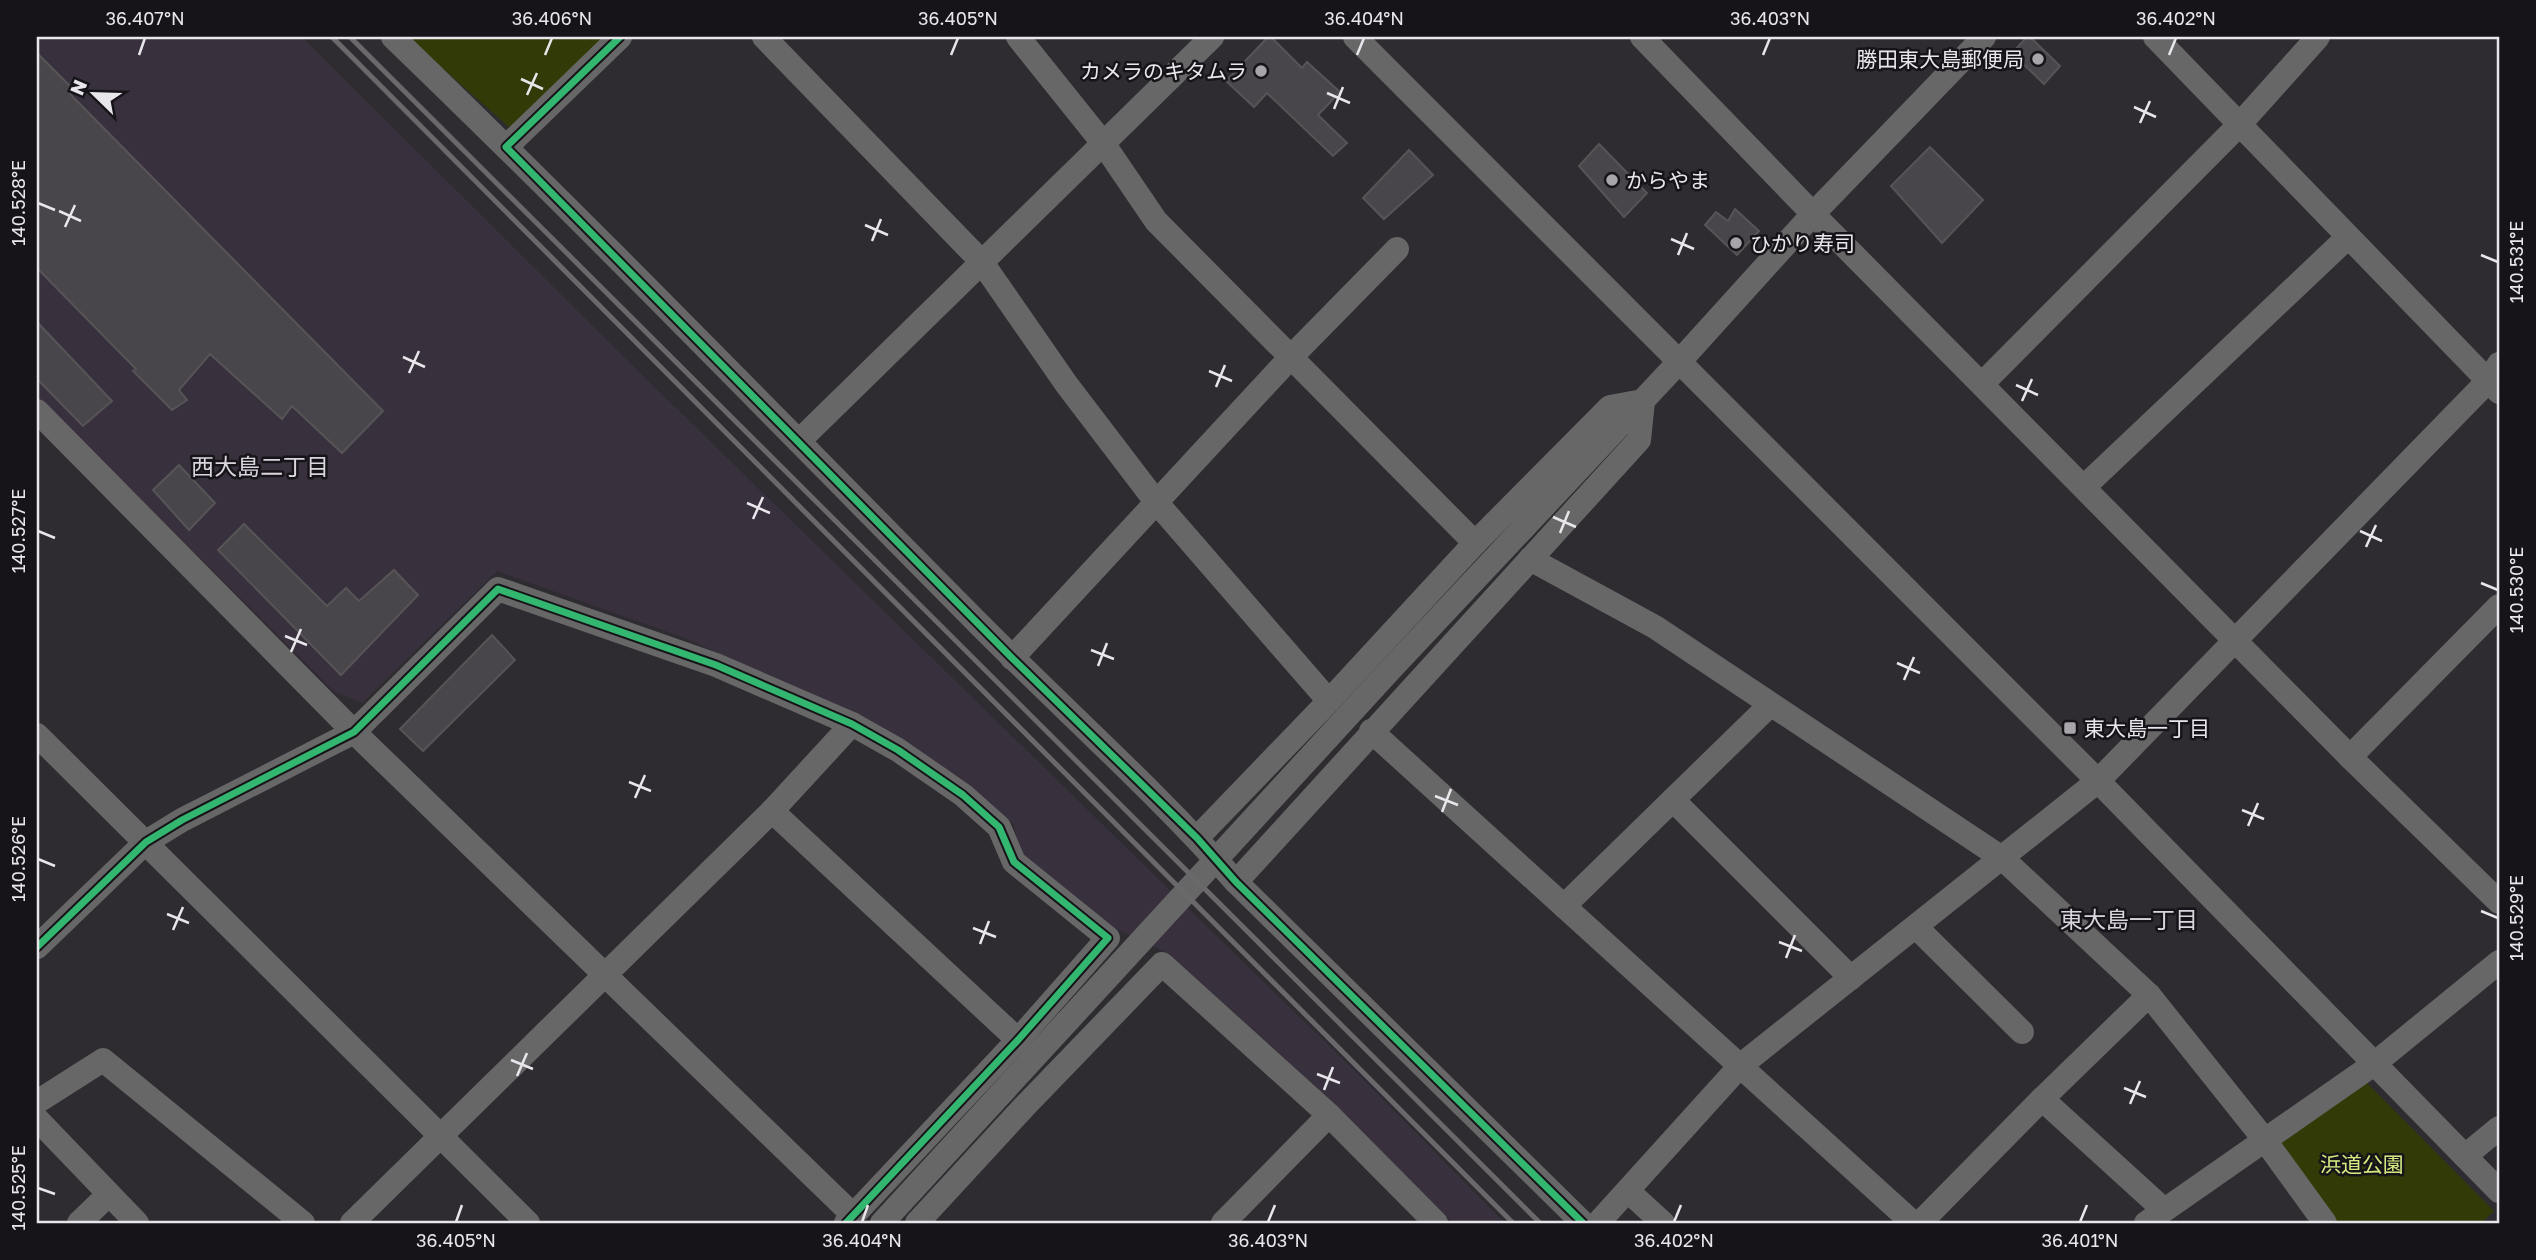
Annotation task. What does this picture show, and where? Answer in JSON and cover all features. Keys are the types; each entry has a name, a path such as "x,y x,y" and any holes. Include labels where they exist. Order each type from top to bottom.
{"street":[{"path":"393,37 506,147 1012,658 1197,838 1236,882 1583,1223"},
{"path":"506,147 620,37"},
{"path":"764,37 981,261 1067,384 1157,503 1329,701"},
{"path":"1018,37 1103,143 1156,221 1475,543"},
{"path":"799,441 1212,37"},
{"path":"1355,37 2098,781 2499,1191"},
{"path":"1642,37 1813,214 2350,757 2499,902"},
{"path":"881,1223 1813,214 1984,37"},
{"path":"1598,1223 1740,1066 2098,781 2496,379 2348,237 2155,37"},
{"path":"1982,384 2240,124 2318,37"},
{"path":"2084,487 2348,237"},
{"path":"1012,658 1290,358 1397,249"},
{"path":"1197,838 1329,701 1475,543 1610,407 1643,401"},
{"path":"1236,882 1639,440 1643,401"},
{"path":"37,411 354,732 849,1219 1018,1040 1108,938 1014,862 999,827 963,795 898,750 852,723 716,665 498,589 354,732 182,820 146,842 37,947"},
{"path":"1530,559 1656,627 2002,858 2149,995 2264,1139 2325,1223"},
{"path":"2350,757 2499,606"},
{"path":"1564,906 1770,705"},
{"path":"352,1223 772,811 852,723"},
{"path":"1371,731 1913,1223"},
{"path":"37,735 528,1223"},
{"path":"1673,800 1851,978"},
{"path":"772,811 1018,1040"},
{"path":"1916,927 2022,1032"},
{"path":"2042,1099 2155,1217 2374,1064 2499,962"},
{"path":"917,1223 1162,964 1329,1115 1436,1223"},
{"path":"1920,1223 2149,995"},
{"path":"37,1102 103,1060 303,1223"},
{"path":"1223,1223 1329,1115"},
{"path":"37,1119 137,1223"},
{"path":"2465,1156 2499,1128"},
{"path":"1628,1191 1663,1223"},
{"path":"79,1223 108,1195"}],"shaded area":[{"path":"37,37 302,37 631,364 1358,1074 1505,1223 1453,1223 1333,1102 1168,953 1102,922 1021,855 1013,823 904,743 843,708 682,637 497,571 362,703 335,692 37,396"}],"green space":[{"path":"407,37 606,37 511,129"},
{"name":"浜道公園","path":"2364,1080 2494,1211 2481,1223 2332,1223 2275,1143"}],"building":[{"path":"1268,37 1302,68 1307,62 1340,92 1318,115 1347,143 1333,156 1267,93 1254,107 1226,81"},
{"path":"2027,37 2060,66 2044,84 2012,53"},
{"path":"37,53 74,90 70,94 383,411 342,453 292,406 282,419 210,354 179,390 187,400 172,410 133,371 136,369 37,268"},
{"name":"からやま","path":"1599,144 1647,193 1624,217 1579,166"},
{"path":"1930,147 1983,200 1942,243 1891,186"},
{"path":"1409,150 1433,175 1384,219 1363,198"},
{"name":"ひかり寿司","path":"1735,209 1759,231 1737,255 1705,225 1716,212 1728,221"},
{"path":"37,322 112,401 83,426 37,379"},
{"path":"179,465 215,503 189,530 153,490"},
{"path":"244,524 327,606 346,588 359,601 394,570 418,595 341,675 218,550"},
{"path":"492,635 515,660 423,751 400,729"}],"railway":[{"path":"332,37 1513,1223"},
{"path":"350,37 1540,1223"}],"cycle path":[{"path":"620,37 506,147 1012,658 1197,838 1236,882 1583,1223"},
{"path":"37,947 146,842 182,820 354,732 498,589 716,665 852,724 898,750 963,795 999,827 1014,862 1108,938 1018,1040 846,1223"}],"place":[{"name":"勝田東大島郵便局","path":"2038,59"},
{"name":"カメラのキタムラ","path":"1261,71"},
{"name":"からやま","path":"1612,180"},
{"name":"ひかり寿司","path":"1736,243"},
{"name":"東大島一丁目","path":"2070,728"}],"district":[{"name":"西大島二丁目","path":"260,466"},
{"name":"東大島一丁目","path":"2129,919"}]}
